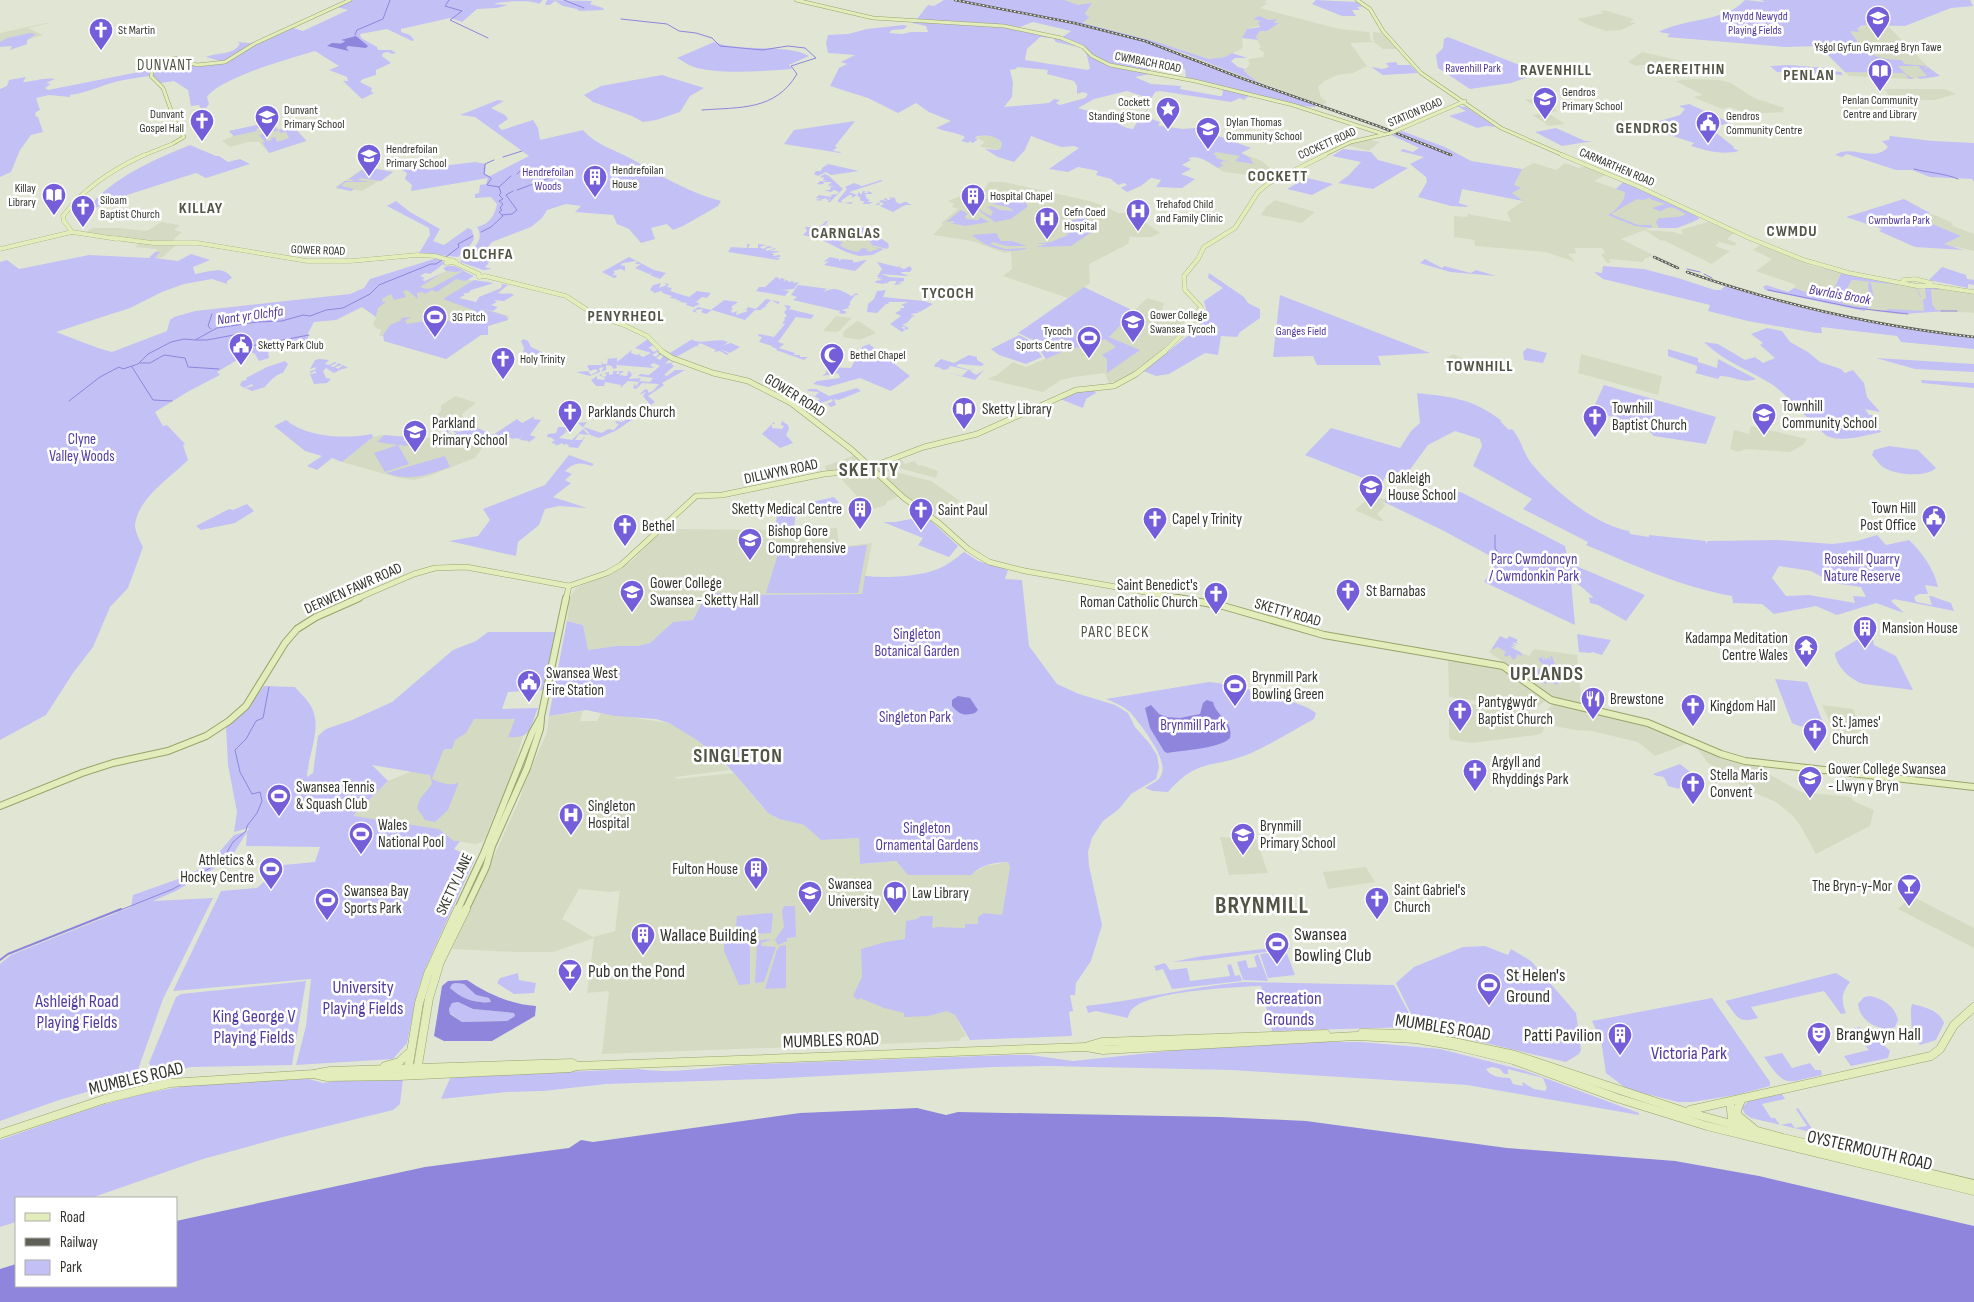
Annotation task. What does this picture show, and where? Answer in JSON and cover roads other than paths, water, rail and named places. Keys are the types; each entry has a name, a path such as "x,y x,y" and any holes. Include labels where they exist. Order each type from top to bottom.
{"main road":[{"path":"72,232 64,221 63,216 90,185 139,158 184,137 163,88 152,74 149,66 175,58 197,65 225,62 254,44 350,0"},
{"name":"CWMBACH ROAD","path":"796,0 873,18 1025,29 1061,38 1076,44 1083,47 1092,56 1110,65 1195,81 1293,105 1385,134"},
{"name":"CARMARTHEN ROAD","path":"1358,0 1370,9 1378,20 1383,32 1416,69 1519,136 1651,190 1790,253 1840,268 1910,282"},
{"name":"CARMARTHEN ROAD","path":"1464,101 1501,128 1526,140 1632,183 1781,252 1835,270 1974,291"},
{"name":"STATION ROAD","path":"1452,107 1464,101"},
{"name":"STATION ROAD","path":"1385,134 1464,101"},
{"path":"1458,105 1472,107"},
{"name":"COCKETT ROAD","path":"1100,386 1113,387 1142,370 1183,335 1193,323 1201,307 1184,290 1183,282 1186,272 1198,259 1204,247 1235,228 1258,192 1284,174 1351,142 1385,134"},
{"name":"GOWER ROAD","path":"0,250 72,232 148,244 166,242 198,243 307,261 345,261 417,255 440,258 448,261 449,264 455,263 479,274 479,277 485,276 566,296 595,315 624,324 647,336 662,352 672,358 713,373 751,382 802,410 870,466 904,498 939,523 975,555 989,562 1067,578"},
{"path":"1100,386 1118,384"},
{"name":"DILLWYN ROAD","path":"570,586 602,575 621,565 696,496 722,495 824,474 858,470 924,447 977,434 1076,390 1100,386"},
{"name":"DERWEN FAWR ROAD","path":"0,806 82,773 112,763 168,751 206,736 229,721 246,706 285,643 297,629 316,617 414,574 435,568 466,567 570,586"},
{"name":"SKETTY ROAD","path":"1067,578 1223,606 1324,635 1503,666 1551,700 1635,719 1721,754 1764,764 1974,787"},
{"name":"SKETTY LANE","path":"414,1069 437,970 486,856 532,733 541,717 570,586"},
{"name":"SKETTY LANE","path":"414,1069 410,1052 419,1003 428,974 486,856"},
{"path":"1683,1111 1696,1110 1931,1056 1941,1050 1952,1027 1974,1007"},
{"name":"MUMBLES ROAD","path":"414,1069 570,1068 577,1066 1086,1047 1103,1050 1356,1036 1416,1037 1515,1054 1623,1092 1736,1126 1760,1136"},
{"name":"MUMBLES ROAD","path":"1456,1043 1513,1060 1617,1098 1722,1130 1783,1138"},
{"path":"314,1074 332,1068 391,1065 399,1062 410,1052"},
{"name":"MUMBLES ROAD","path":"0,1134 105,1098 170,1083 314,1074 327,1077 428,1068 572,1063 577,1066"},
{"path":"1736,1126 1737,1105 1743,1099"},
{"path":"1730,1102 1736,1126"},
{"path":"1737,1115 1760,1136"},
{"path":"1722,1130 1736,1126"},
{"name":"OYSTERMOUTH ROAD","path":"1760,1136 1974,1191"},
{"name":"OYSTERMOUTH ROAD","path":"1783,1138 1974,1184"}],"waterway":[{"path":"355,35 357,30 383,19 390,0"},
{"path":"449,0 445,6 462,11 450,20 488,38"},
{"path":"564,0 584,8"},
{"path":"621,19 667,24 679,31 696,33 712,38 720,46 762,50 788,46 805,48 816,58 791,66 797,74 788,86 778,95 767,101 743,107 702,110"},
{"path":"503,157 522,151"},
{"path":"491,178 484,174 485,164 494,160"},
{"path":"517,174 527,165"},
{"path":"1914,169 1958,179"},
{"path":"560,174 568,171"},
{"path":"499,187 511,176"},
{"path":"517,190 555,176"},
{"path":"491,179 487,185 499,187"},
{"path":"499,187 501,193 499,195 503,199 499,201 503,204 500,208 502,210 499,212 502,215"},
{"path":"502,215 512,214 517,210 506,195 513,191"},
{"path":"481,232 491,227 502,215"},
{"path":"446,257 459,247 458,244 473,236"},
{"name":"Nant yr Olchfa","path":"69,401 100,377 119,367 123,369 138,364 148,354 171,342 184,339 195,340 217,328 257,322 282,321 303,315 310,316 326,310 343,308 370,294 379,285 431,264 436,264 442,260"},
{"name":"Bwrlais Brook","path":"1687,269 1700,272"},
{"name":"Bwrlais Brook","path":"1704,274 1712,278"},
{"name":"Bwrlais Brook","path":"1768,290 1856,308 1908,314"},
{"name":"Bwrlais Brook","path":"1941,311 1957,311"},
{"path":"211,329 208,326 212,314"},
{"path":"196,340 207,340 239,334 251,346 309,335"},
{"path":"140,363 150,363 164,355 185,358 188,367 219,369"},
{"path":"132,367 153,400 172,401"},
{"path":"1495,535 1495,548 1500,557"},
{"path":"118,911 173,889 210,868 224,857 233,842 246,831 262,801 260,792 252,794 240,772 235,750 246,739 256,721 263,718 269,687"},
{"path":"0,960 8,954 121,909"}],"railway":[{"path":"955,0 1074,23 1145,41 1241,78 1378,126 1451,155"},
{"path":"1654,257 1678,268"},
{"path":"1687,272 1758,295 1829,313 1901,327 1974,337"}],"place":[{"name":"Ysgol Gyfun Gymraeg Bryn Tawe","path":"1878,39"},
{"name":"St Martin","path":"101,51"},
{"name":"Penlan Community Centre and Library","path":"1880,92"},
{"name":"Gendros Primary School","path":"1545,120"},
{"name":"Cockett Standing Stone","path":"1168,130"},
{"name":"Dunvant Primary School","path":"267,138"},
{"name":"Dunvant Gospel Hall","path":"202,142"},
{"name":"Gendros Community Centre","path":"1708,144"},
{"name":"Dylan Thomas Community School","path":"1208,150"},
{"name":"Hendrefoilan Primary School","path":"369,177"},
{"name":"Hendrefoilan House","path":"595,198"},
{"name":"Killay Library","path":"54,216"},
{"name":"Hospital Chapel","path":"973,217"},
{"name":"Siloam Baptist Church","path":"83,228"},
{"name":"Trehafod Child and Family Clinic","path":"1138,232"},
{"name":"Cefn Coed Hospital","path":"1047,240"},
{"name":"3G Pitch","path":"435,338"},
{"name":"Gower College Swansea Tycoch","path":"1133,343"},
{"name":"Tycoch Sports Centre","path":"1089,359"},
{"name":"Sketty Park Club","path":"241,366"},
{"name":"Bethel Chapel","path":"832,376"},
{"name":"Holy Trinity","path":"503,380"},
{"name":"Sketty Library","path":"964,430"},
{"name":"Parklands Church","path":"570,433"},
{"name":"Townhill Community School","path":"1764,436"},
{"name":"Townhill Baptist Church","path":"1595,438"},
{"name":"Parkland Primary School","path":"415,453"},
{"name":"Oakleigh House School","path":"1371,508"},
{"name":"Sketty Medical Centre","path":"860,530"},
{"name":"Saint Paul","path":"921,531"},
{"name":"Town Hill Post Office","path":"1934,538"},
{"name":"Capel y Trinity","path":"1155,540"},
{"name":"Bethel","path":"625,547"},
{"name":"Bishop Gore Comprehensive","path":"750,561"},
{"name":"St Barnabas","path":"1348,612"},
{"name":"Gower College Swansea - Sketty Hall","path":"632,613"},
{"name":"Saint Benedict's Roman Catholic Church","path":"1216,615"},
{"name":"Mansion House","path":"1865,649"},
{"name":"Kadampa Meditation Centre Wales","path":"1806,668"},
{"name":"Swansea West Fire Station","path":"529,703"},
{"name":"Brynmill Park Bowling Green","path":"1235,707"},
{"name":"Brewstone","path":"1593,720"},
{"name":"Kingdom Hall","path":"1693,727"},
{"name":"Pantygwydr Baptist Church","path":"1460,732"},
{"name":"St. James' Church","path":"1815,752"},
{"name":"Argyll and Rhyddings Park","path":"1475,792"},
{"name":"Gower College Swansea - Llwyn y Bryn","path":"1810,799"},
{"name":"Stella Maris Convent","path":"1693,805"},
{"name":"Swansea Tennis & Squash Club","path":"279,817"},
{"name":"Singleton Hospital","path":"571,836"},
{"name":"Wales National Pool","path":"361,855"},
{"name":"Brynmill Primary School","path":"1243,856"},
{"name":"Athletics & Hockey Centre","path":"271,890"},
{"name":"Fulton House","path":"756,890"},
{"name":"The Bryn-y-Mor","path":"1909,907"},
{"name":"Swansea University","path":"810,914"},
{"name":"Law Library","path":"895,914"},
{"name":"Saint Gabriel's Church","path":"1377,920"},
{"name":"Swansea Bay Sports Park","path":"327,921"},
{"name":"Wallace Building","path":"643,956"},
{"name":"Swansea Bowling Club","path":"1277,965"},
{"name":"Pub on the Pond","path":"570,992"},
{"name":"St Helen's Ground","path":"1489,1006"},
{"name":"Brangwyn Hall","path":"1819,1055"},
{"name":"Patti Pavilion","path":"1620,1056"}],"district":[{"name":"DUNVANT","path":"165,65"},
{"name":"CAEREITHIN","path":"1686,68"},
{"name":"RAVENHILL","path":"1556,69"},
{"name":"PENLAN","path":"1809,74"},
{"name":"GENDROS","path":"1647,127"},
{"name":"COCKETT","path":"1278,175"},
{"name":"KILLAY","path":"201,207"},
{"name":"CWMDU","path":"1792,230"},
{"name":"CARNGLAS","path":"846,232"},
{"name":"OLCHFA","path":"488,253"},
{"name":"TYCOCH","path":"948,292"},
{"name":"PENYRHEOL","path":"626,315"},
{"name":"TOWNHILL","path":"1480,365"},
{"name":"SKETTY","path":"869,469"},
{"name":"PARC BECK","path":"1115,631"},
{"name":"UPLANDS","path":"1547,673"},
{"name":"SINGLETON","path":"738,755"},
{"name":"BRYNMILL","path":"1262,905"}],"park label":[{"name":"Mynydd Newydd Playing Fields","path":"1755,23"},
{"name":"Ravenhill Park","path":"1473,68"},
{"name":"Hendrefoilan Woods","path":"548,179"},
{"name":"Cwmbwrla Park","path":"1899,220"},
{"name":"Ganges Field","path":"1301,331"},
{"name":"Clyne Valley Woods","path":"82,448"},
{"name":"Parc Cwmdoncyn / Cwmdonkin Park","path":"1534,568"},
{"name":"Rosehill Quarry Nature Reserve","path":"1862,568"},
{"name":"Singleton Botanical Garden","path":"917,642"},
{"name":"Singleton Park","path":"915,717"},
{"name":"Brynmill Park","path":"1193,725"},
{"name":"Singleton Ornamental Gardens","path":"927,836"},
{"name":"University Playing Fields","path":"363,998"},
{"name":"Recreation Grounds","path":"1289,1008"},
{"name":"Ashleigh Road Playing Fields","path":"77,1011"},
{"name":"King George V Playing Fields","path":"254,1026"},
{"name":"Victoria Park","path":"1689,1053"}]}
